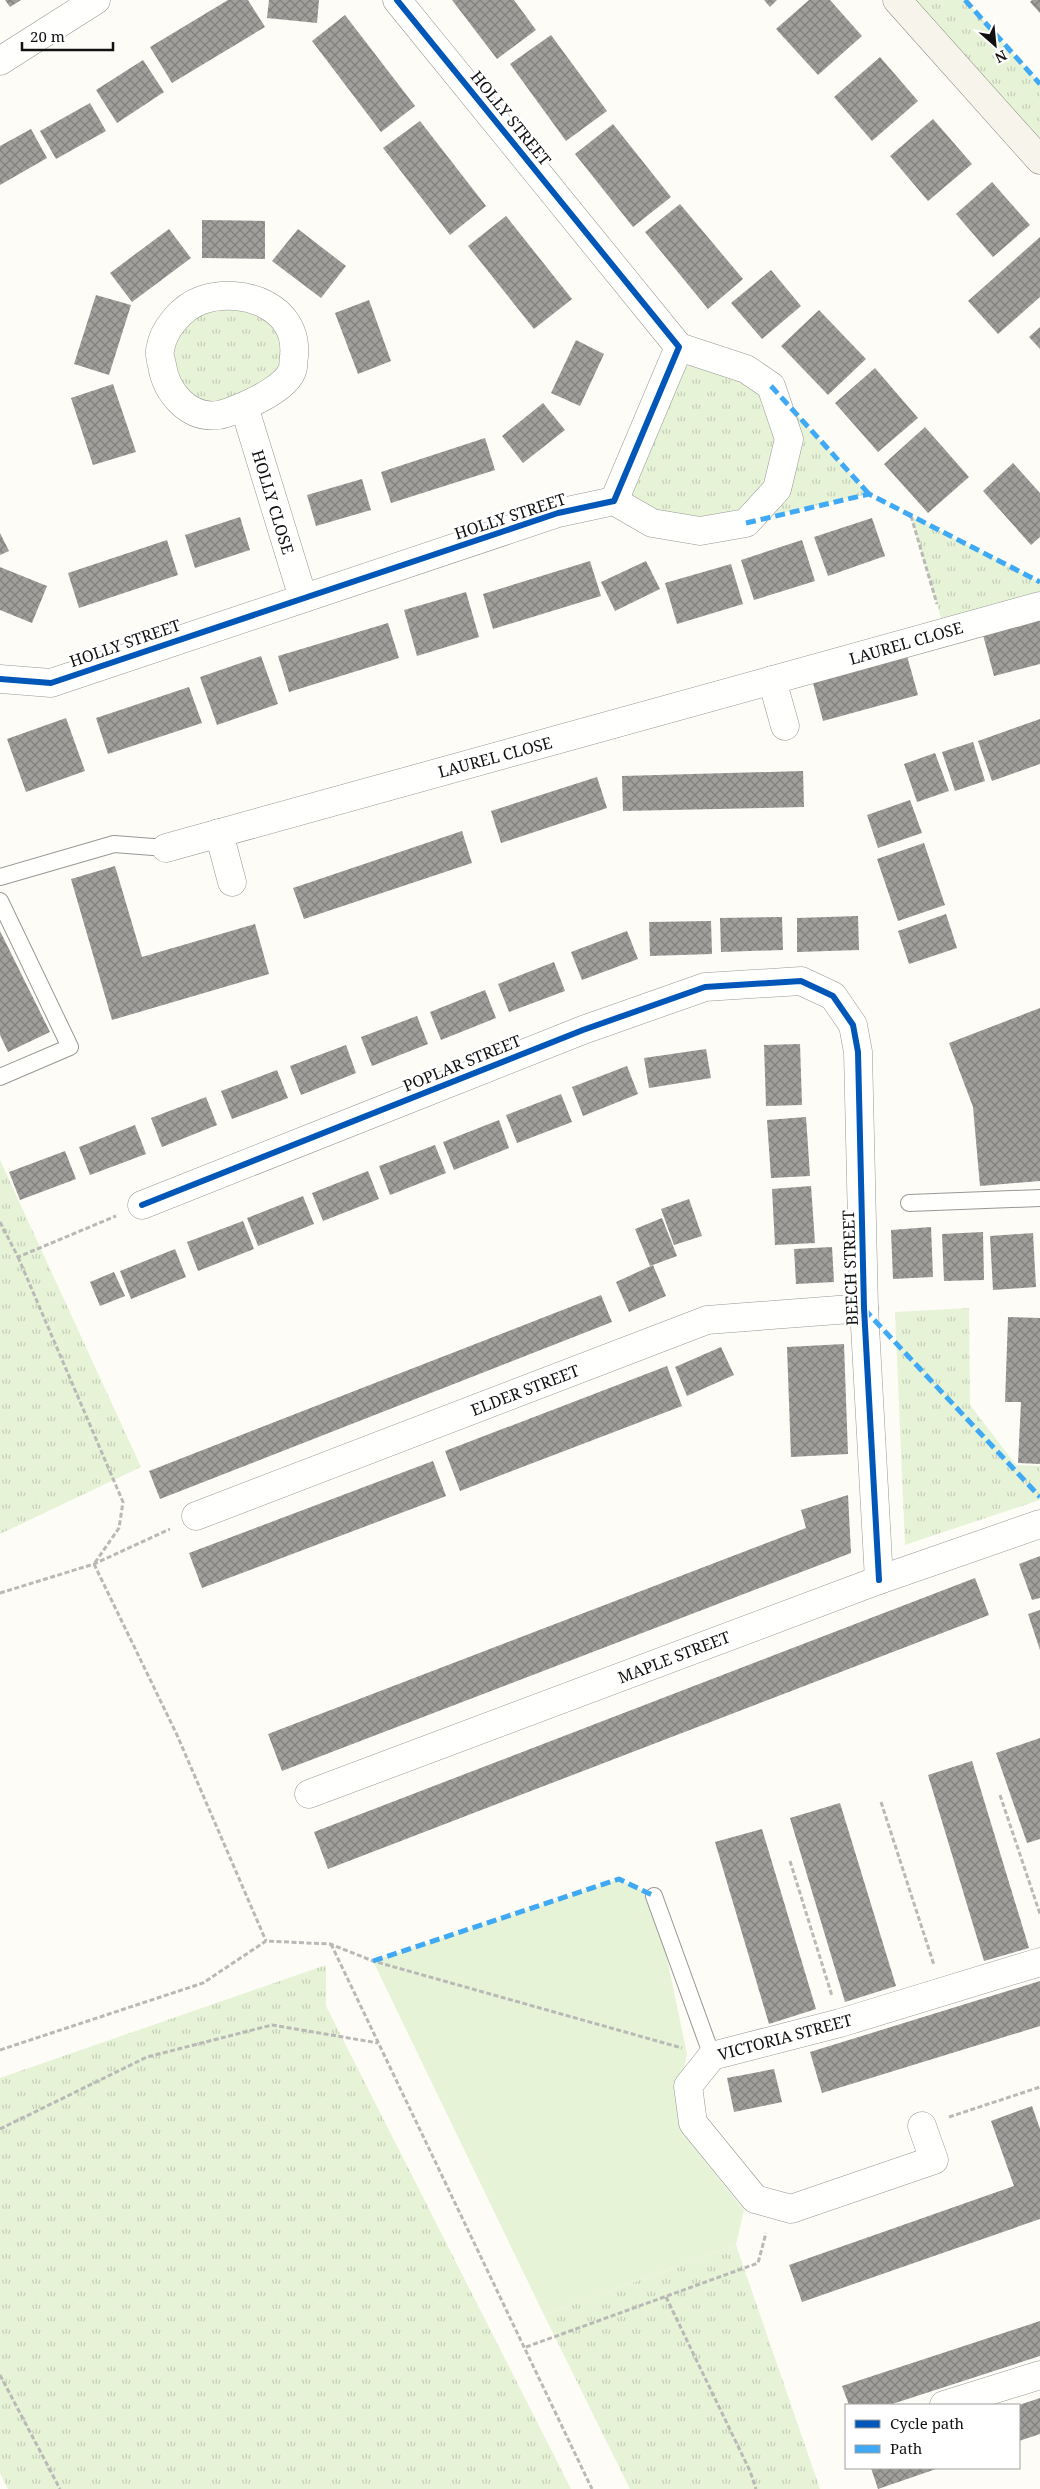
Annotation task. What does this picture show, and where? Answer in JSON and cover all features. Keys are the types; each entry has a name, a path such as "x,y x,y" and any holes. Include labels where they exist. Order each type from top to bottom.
{"street":[{"path":"0,61 96,0"},
{"name":"HOLLY STREET","path":"397,0 679,347"},
{"path":"897,0 1040,160"},
{"path":"230,294 254,298 274,310 288,323 295,343 292,372 270,394 244,406 218,415 195,412 176,399 164,377 160,351 172,321 201,300 230,294"},
{"path":"679,347 746,369 771,386 789,439 777,490 746,523 700,531 652,523 614,501 679,347"},
{"name":"HOLLY CLOSE","path":"244,406 303,598"},
{"name":"HOLLY STREET","path":"0,679 51,683 558,513 614,501"},
{"name":"LAUREL CLOSE","path":"166,848 1040,606"},
{"path":"772,680 785,726"},
{"path":"219,833 232,882"},
{"name":"POPLAR STREET","path":"142,1205 583,1030 705,987 801,981"},
{"name":"BEECH STREET","path":"801,981 833,996 853,1025 858,1052 864,1308 879,1580"},
{"name":"ELDER STREET","path":"196,1516 707,1320 864,1308"},
{"name":"MAPLE STREET","path":"309,1794 879,1580 1040,1524"},
{"name":"VICTORIA STREET","path":"754,2199 693,2123 688,2086 712,2056 840,2023 1040,1962"},
{"path":"754,2199 791,2209 934,2160 922,2126"},
{"path":"947,2404 1040,2375"}],"lane":[{"path":"0,877 114,844 166,848"},
{"path":"0,901 70,1047 0,1078"},
{"path":"909,1203 1040,1198"},
{"path":"654,1896 712,2056"}],"path":[{"path":"911,516 945,632"},
{"path":"18,1257 142,1205"},
{"path":"0,1222 18,1257 123,1502 119,1528 94,1564"},
{"path":"0,1593 94,1564 196,1516"},
{"path":"94,1564 177,1735 266,1942"},
{"path":"1000,1796 1040,1914"},
{"path":"881,1802 942,1992"},
{"path":"790,1861 840,2023"},
{"path":"0,2050 203,1983 266,1942 330,1944 373,1961 712,2056"},
{"path":"330,1944 526,2347 592,2489"},
{"path":"0,2129 147,2057 272,2026 378,2043"},
{"path":"922,2126 1040,2087"},
{"path":"526,2347 758,2263 766,2231 754,2199"},
{"path":"666,2297 750,2471 756,2489"},
{"path":"0,2375 60,2489"}],"green space":[{"path":"897,0 965,0 1040,84 1040,160"},
{"path":"201,300 274,310 292,372 244,406 176,399 172,321"},
{"path":"679,347 771,386 869,494 700,531 614,501"},
{"path":"911,516 1040,582 1040,606 945,632"},
{"path":"0,1160 141,1467 0,1534"},
{"path":"969,1308 970,1405 1016,1465 1040,1466 1040,1500 905,1545 895,1312"},
{"path":"619,1879 654,1896 687,2054 682,2078 679,2129 744,2210 736,2245 544,2315 373,1961"},
{"path":"326,1965 326,2006 571,2489 8,2489 0,2473 0,2078"},
{"path":"736,2245 820,2489 630,2489 544,2315"}],"building":[{"path":"5,0 21,0 10,7"},
{"path":"228,0 248,0 265,27 172,83 150,47"},
{"path":"269,0 319,0 317,23 267,18"},
{"path":"452,0 514,0 536,30 497,59"},
{"path":"764,0 777,0 770,7"},
{"path":"809,0 830,0 862,36 818,75 776,29"},
{"path":"1032,0 1040,0 1040,13 1030,2"},
{"path":"345,15 415,106 381,132 312,41"},
{"path":"551,35 607,111 566,141 510,64"},
{"path":"880,57 918,101 872,141 834,97"},
{"path":"143,60 164,92 117,123 96,90"},
{"path":"90,103 106,131 56,159 40,131"},
{"path":"933,119 972,164 928,201 890,156"},
{"path":"420,121 486,206 450,235 383,148"},
{"path":"613,124 671,197 633,227 575,154"},
{"path":"31,129 47,158 0,185 0,146"},
{"path":"992,182 1030,225 993,257 956,214"},
{"path":"680,204 743,279 708,309 645,232"},
{"path":"506,216 572,299 534,329 468,246"},
{"path":"202,220 265,221 265,259 202,258"},
{"path":"169,229 191,258 132,302 110,273"},
{"path":"298,229 346,266 321,298 272,261"},
{"path":"1040,237 1040,297 998,334 968,301"},
{"path":"771,270 801,306 762,339 731,303"},
{"path":"96,295 131,305 109,375 74,364"},
{"path":"369,300 391,361 358,374 335,313"},
{"path":"819,310 866,359 828,395 781,346"},
{"path":"1040,327 1040,349 1029,337"},
{"path":"576,340 604,354 580,406 551,393"},
{"path":"875,368 918,418 878,452 835,403"},
{"path":"113,384 136,452 93,465 71,398"},
{"path":"543,403 565,430 523,463 502,436"},
{"path":"925,427 969,477 928,513 884,464"},
{"path":"485,438 495,470 391,503 381,472"},
{"path":"1013,463 1040,493 1040,537 1031,545 983,491"},
{"path":"362,479 371,510 316,526 307,495"},
{"path":"240,517 250,550 195,568 185,535"},
{"path":"872,518 885,556 828,576 814,537"},
{"path":"0,533 9,551 0,555"},
{"path":"167,540 178,575 79,608 68,573"},
{"path":"802,540 815,581 754,600 741,560"},
{"path":"590,561 601,596 493,629 483,594"},
{"path":"646,561 660,589 615,611 601,582"},
{"path":"731,564 743,604 677,624 665,583"},
{"path":"0,567 47,586 32,623 0,610"},
{"path":"466,592 479,637 417,656 404,610"},
{"path":"1040,619 1040,664 994,676 983,635"},
{"path":"388,623 399,658 289,692 278,656"},
{"path":"261,656 278,704 217,725 200,677"},
{"path":"907,656 918,695 823,721 813,683"},
{"path":"189,687 202,723 108,754 96,718"},
{"path":"66,718 85,771 26,792 7,739"},
{"path":"1040,719 1040,764 992,781 978,741"},
{"path":"973,742 985,781 955,791 942,752"},
{"path":"935,753 949,791 917,802 904,764"},
{"path":"803,771 804,807 623,811 622,776"},
{"path":"597,777 607,808 501,843 491,811"},
{"path":"910,800 922,833 878,848 867,815"},
{"path":"462,831 472,863 304,919 293,888"},
{"path":"924,843 945,905 898,921 877,859"},
{"path":"115,866 142,957 255,924 269,974 112,1020 71,879"},
{"path":"946,914 957,948 909,964 898,931"},
{"path":"858,916 859,950 797,952 797,918"},
{"path":"782,917 783,950 721,952 720,918"},
{"path":"711,921 712,954 650,956 649,922"},
{"path":"0,931 50,1032 8,1052 0,1035"},
{"path":"627,931 638,959 582,980 571,952"},
{"path":"554,962 565,991 509,1012 498,984"},
{"path":"485,990 496,1018 441,1040 430,1012"},
{"path":"1040,1008 1040,1181 980,1186 973,1107 949,1043"},
{"path":"417,1016 428,1044 372,1066 361,1037"},
{"path":"800,1044 802,1105 766,1106 764,1045"},
{"path":"346,1045 356,1073 301,1095 290,1066"},
{"path":"706,1049 711,1078 649,1088 644,1058"},
{"path":"627,1066 638,1094 583,1116 572,1087"},
{"path":"277,1070 288,1098 232,1119 221,1091"},
{"path":"561,1094 572,1122 517,1143 506,1115"},
{"path":"206,1097 217,1125 162,1147 151,1118"},
{"path":"806,1117 810,1176 771,1178 767,1120"},
{"path":"499,1120 509,1148 454,1170 443,1142"},
{"path":"135,1125 146,1154 90,1175 79,1147"},
{"path":"435,1145 446,1173 390,1195 379,1166"},
{"path":"65,1151 76,1179 20,1200 9,1172"},
{"path":"368,1171 379,1199 323,1221 312,1193"},
{"path":"811,1186 815,1243 775,1245 772,1189"},
{"path":"303,1196 314,1224 258,1246 247,1218"},
{"path":"689,1199 702,1236 674,1245 661,1209"},
{"path":"662,1218 677,1256 650,1266 635,1229"},
{"path":"243,1221 254,1249 198,1271 187,1242"},
{"path":"931,1227 933,1277 893,1279 891,1230"},
{"path":"983,1232 984,1280 944,1281 942,1234"},
{"path":"1033,1233 1036,1287 993,1290 990,1236"},
{"path":"832,1247 834,1282 796,1284 794,1249"},
{"path":"175,1249 186,1277 131,1299 120,1271"},
{"path":"653,1265 666,1296 629,1312 616,1282"},
{"path":"114,1272 125,1296 100,1306 90,1282"},
{"path":"601,1295 612,1322 160,1499 149,1471"},
{"path":"1008,1317 1040,1318 1040,1464 1018,1463 1021,1402 1005,1402"},
{"path":"844,1344 848,1454 791,1457 787,1347"},
{"path":"721,1347 734,1375 687,1396 675,1367"},
{"path":"667,1366 682,1406 460,1491 445,1451"},
{"path":"433,1461 446,1496 202,1588 189,1553"},
{"path":"848,1495 851,1553 282,1771 268,1734 806,1528 801,1510"},
{"path":"1040,1556 1040,1598 1032,1600 1019,1564"},
{"path":"975,1578 989,1615 328,1869 314,1832"},
{"path":"1040,1610 1040,1650 1028,1614"},
{"path":"1040,1738 1040,1839 1027,1843 996,1753"},
{"path":"972,1761 1029,1948 984,1961 928,1775"},
{"path":"840,1803 896,1986 845,2002 790,1818"},
{"path":"762,1829 816,2009 769,2024 715,1842"},
{"path":"1040,1981 1040,2026 822,2093 810,2052"},
{"path":"774,2069 782,2102 734,2112 727,2078"},
{"path":"1032,2106 1040,2129 1040,2219 802,2302 789,2265 1014,2186 991,2121"},
{"path":"1040,2321 1040,2356 892,2404 849,2404 842,2386"},
{"path":"1040,2398 1040,2434 1020,2441 1020,2405"},
{"path":"871,2469 936,2469 878,2489"}],"marked path":[{"path":"965,0 1040,84"},
{"path":"771,386 869,494"},
{"path":"746,523 869,494 1040,582"},
{"path":"864,1309 1040,1497"},
{"path":"373,1961 619,1879 654,1896"}],"cycle path":[{"path":"0,679 51,683 558,513 614,501 679,347 397,0"},
{"path":"142,1205 583,1030 705,987 801,981 833,996 853,1025 858,1052 864,1308 879,1580"}]}
